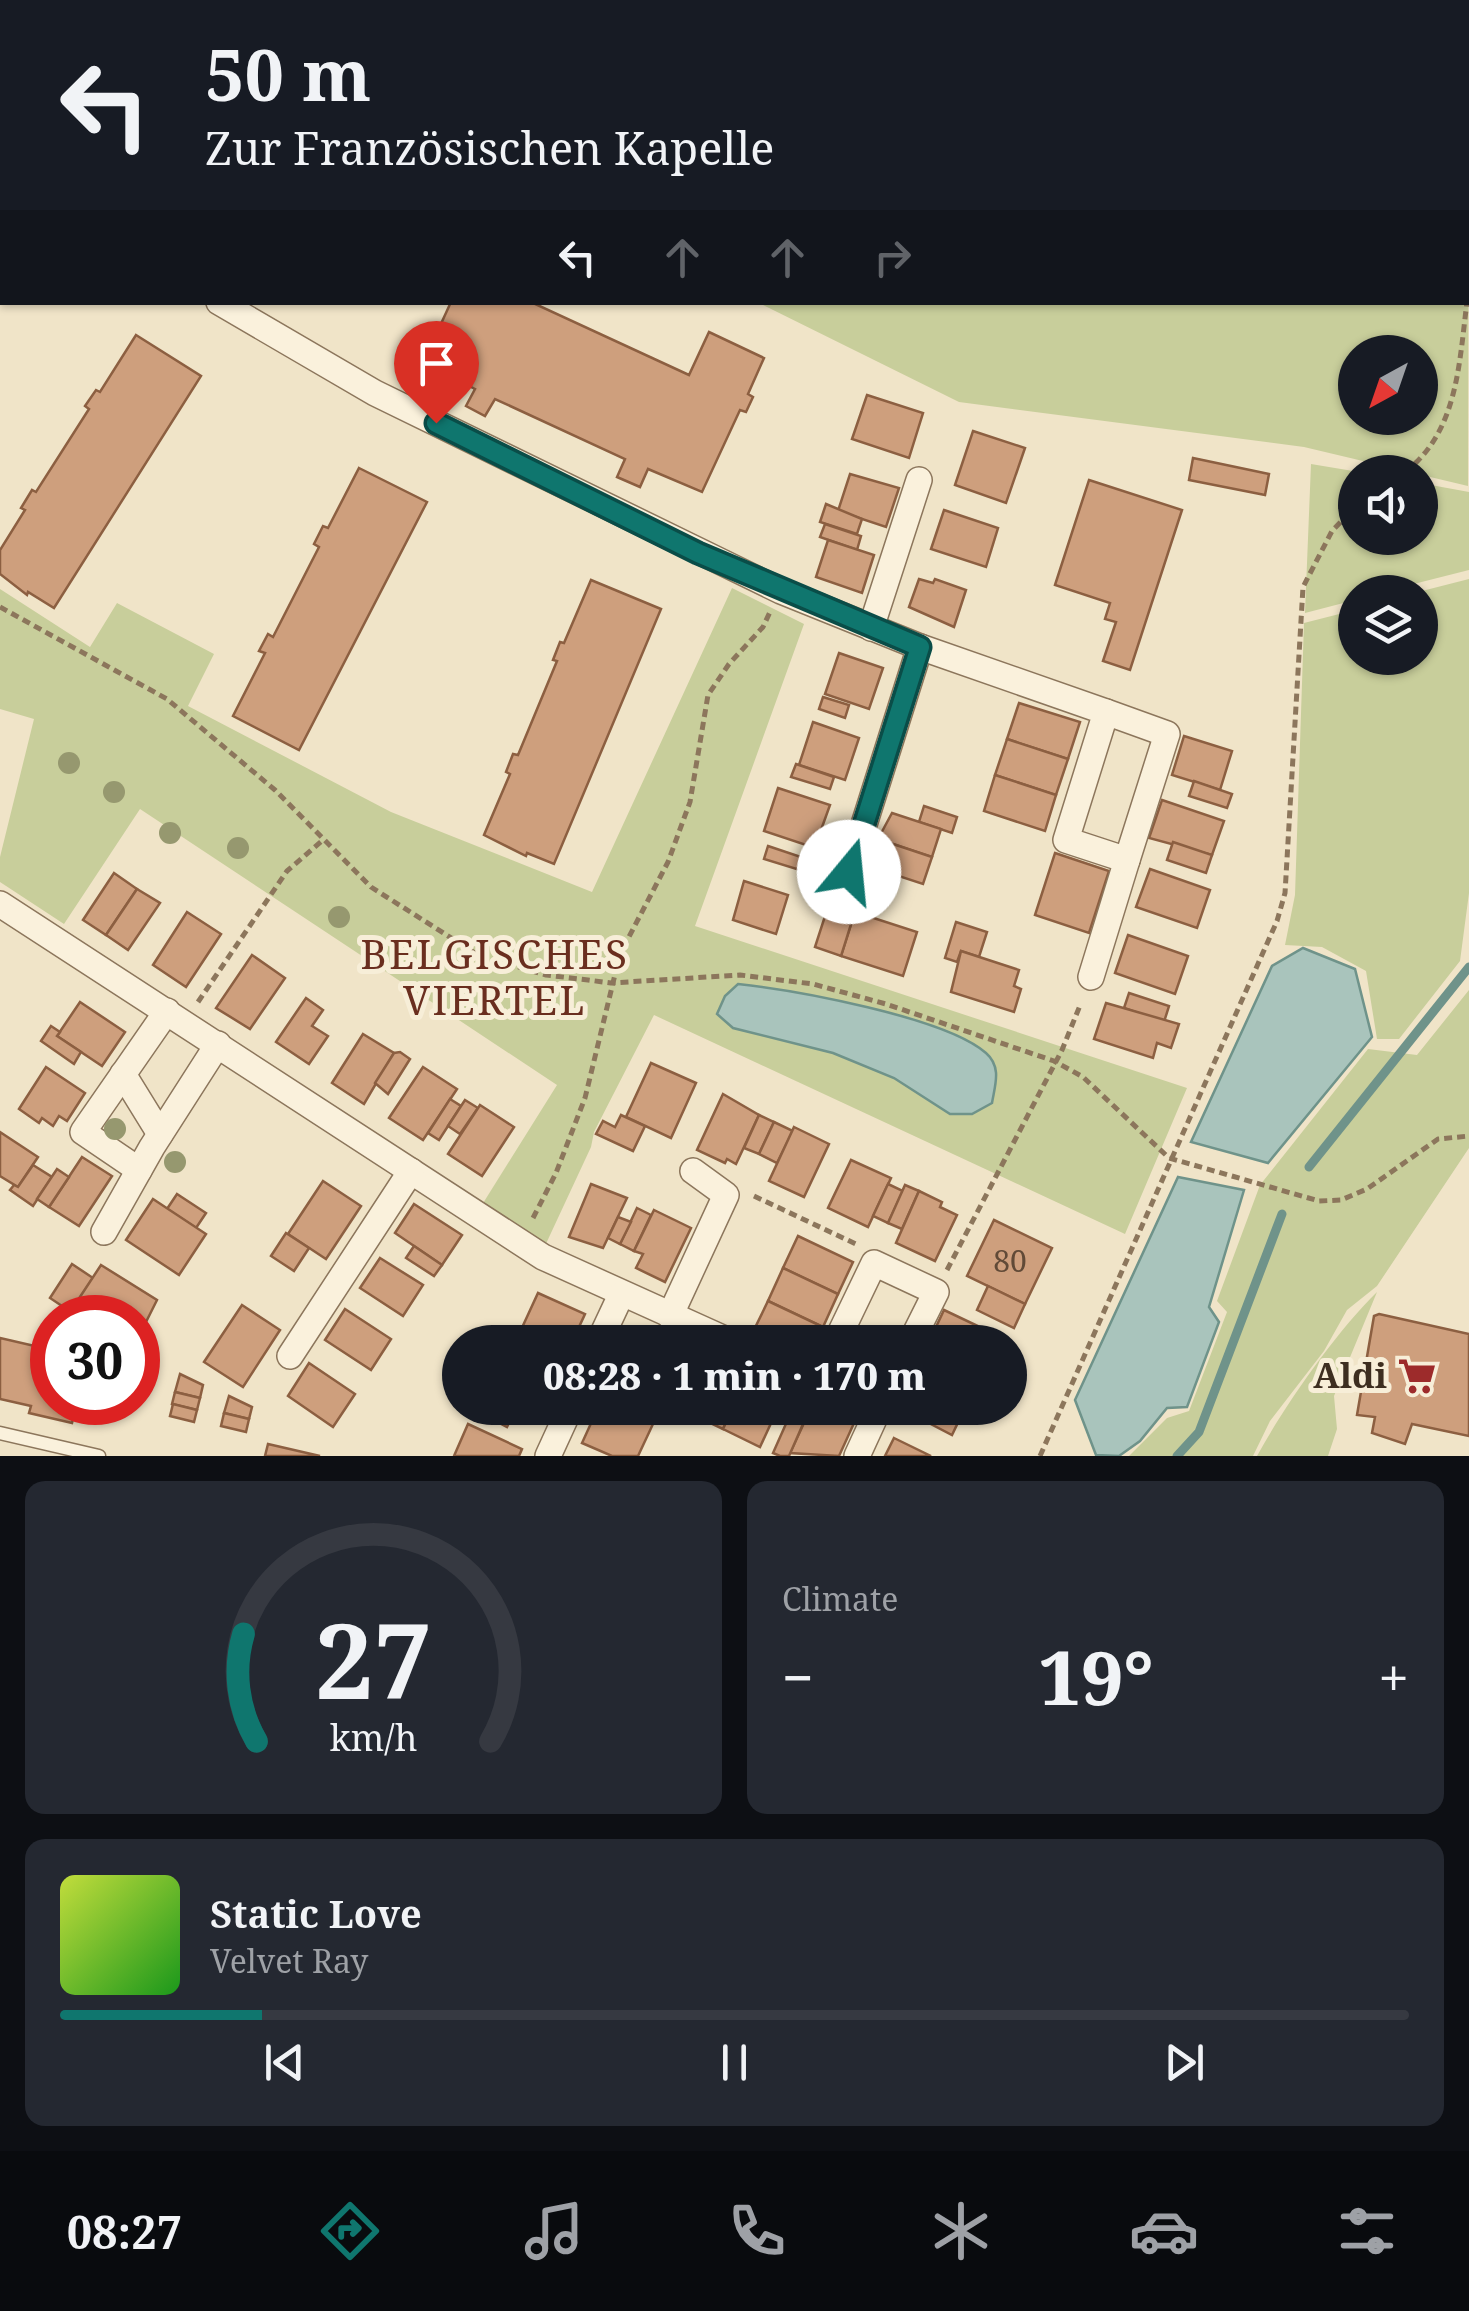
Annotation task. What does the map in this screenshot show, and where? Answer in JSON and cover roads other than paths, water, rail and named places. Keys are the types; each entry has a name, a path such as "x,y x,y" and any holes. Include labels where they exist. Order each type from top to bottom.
{"street":[{"path":"224,305 375,393 780,591 920,647 1167,734 1091,977"},
{"path":"870,628 919,480"},
{"path":"849,872 920,647"},
{"path":"1106,712 1066,840 1127,860"},
{"path":"0,904 520,1242 621,1295 691,1325"},
{"path":"139,1170 83,1132 124,1074 176,1017"},
{"path":"104,1232 218,1044"},
{"path":"124,1074 160,1134"},
{"path":"290,1356 411,1170"},
{"path":"670,1316 738,1195 693,1171"},
{"path":"844,1325 874,1263 936,1292 920,1325"},
{"path":"607,1325 621,1295"},
{"path":"548,1456 562,1425"},
{"path":"857,1456 871,1425"}],"lane":[{"path":"0,1433 99,1456"}],"water":[{"path":"1303,948 1355,969 1372,1037 1268,1163 1191,1142 1272,966"},
{"path":"738,984 868,1007 966,1040 986,1053 994,1064 992,1103 972,1114 950,1114 894,1078 833,1053 733,1028 717,1014 725,996"},
{"path":"1178,1177 1244,1190 1209,1307 1219,1322 1187,1407 1167,1408 1140,1441 1119,1456 1096,1455 1075,1400"}],"waterway":[{"path":"1309,1167 1469,967"},
{"path":"1177,1456 1199,1432 1282,1214"}],"place":[{"name":"Aldi","path":"1417,1376"}],"district":[{"name":"BELGISCHES VIERTEL","path":"495,978"}]}
